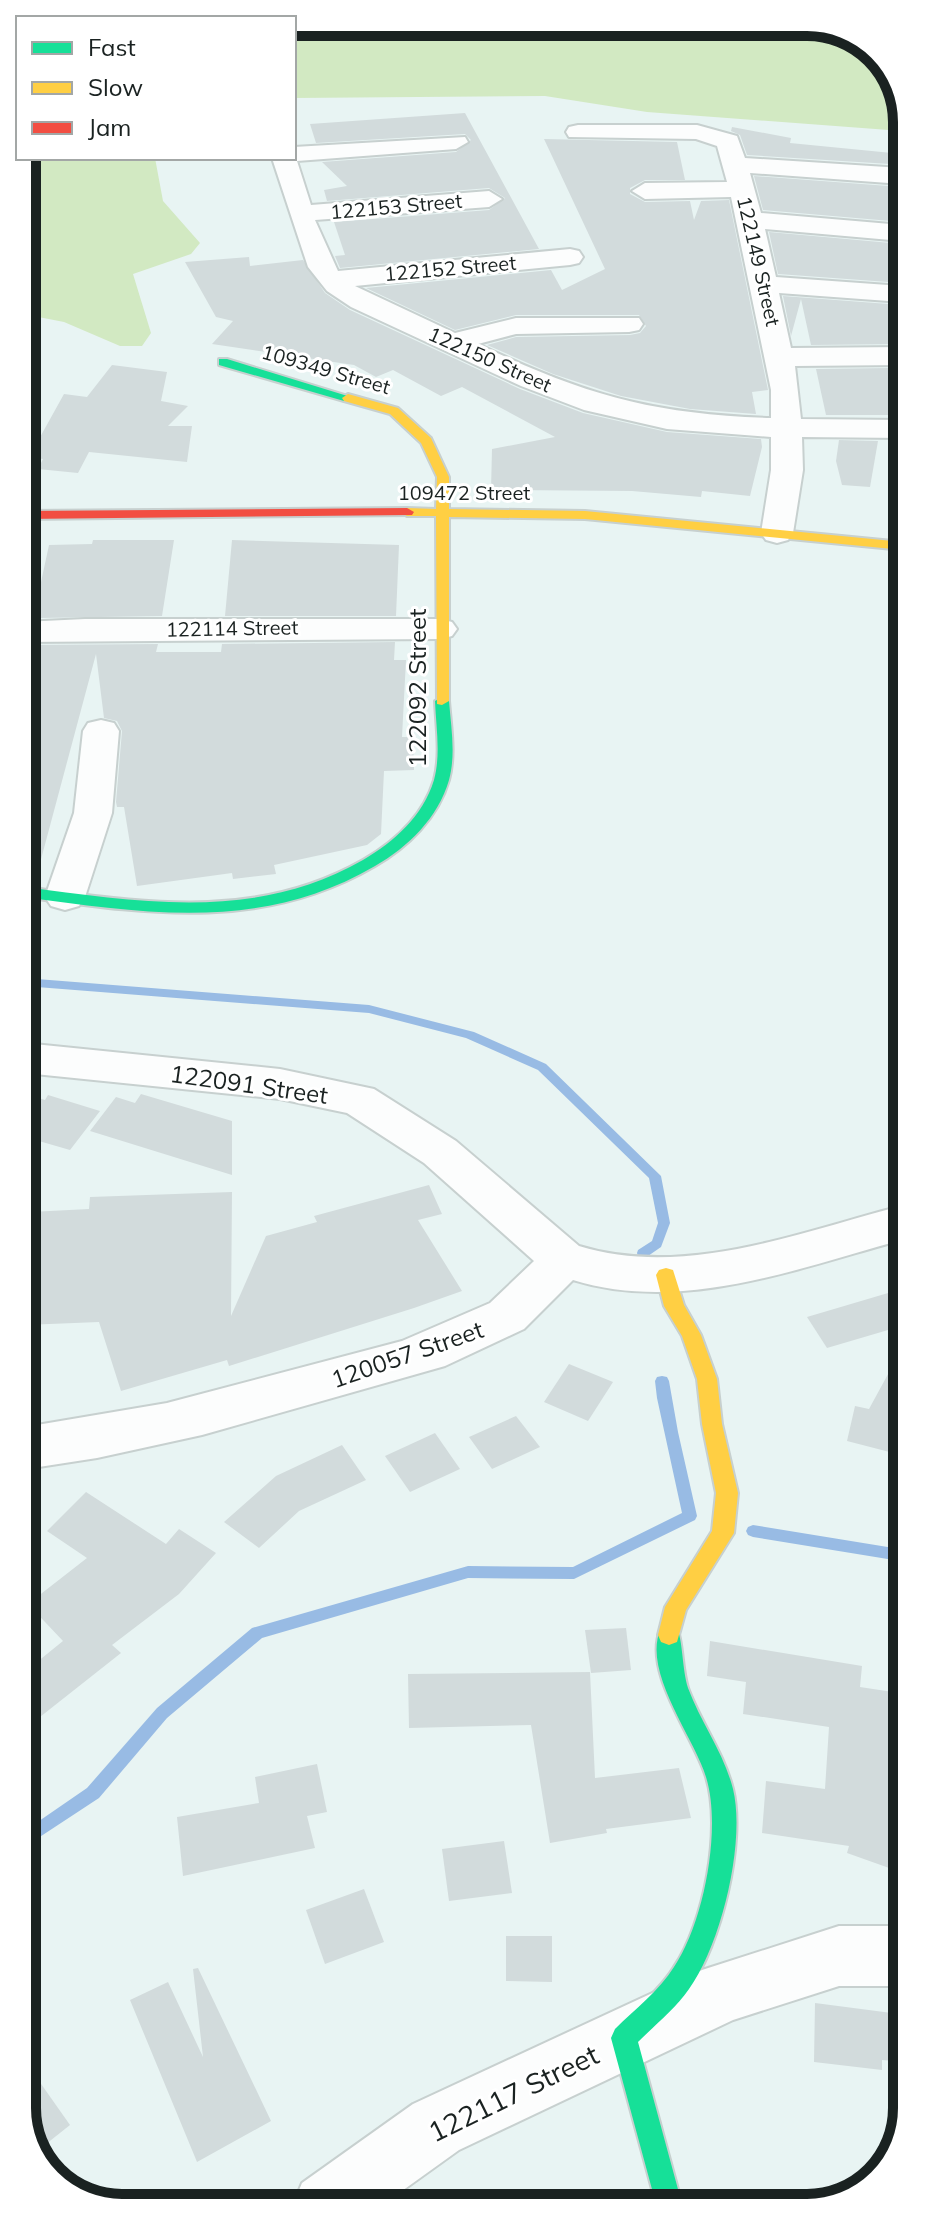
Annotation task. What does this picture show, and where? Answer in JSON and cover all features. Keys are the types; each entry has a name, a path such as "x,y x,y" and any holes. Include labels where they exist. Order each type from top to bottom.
{"street":[{"name":"122149 Street","path":"578,132 710,134 728,141 750,220 781,357 788,427 787,470 777,533"},
{"path":"296,154 456,142"},
{"path":"285,160 317,258 331,280"},
{"path":"645,191 739,177 893,176"},
{"name":"122153 Street","path":"303,213 489,199"},
{"path":"750,220 893,232"},
{"name":"122152 Street","path":"331,280 570,257"},
{"name":"122150 Street","path":"331,280 451,342 595,405 679,419 788,427 893,429"},
{"path":"764,284 893,293"},
{"path":"451,342 516,326 629,324"},
{"path":"781,357 893,356"},
{"name":"109349 Street","path":"223,362 394,411 427,441 443,477 445,512"},
{"name":"109472 Street","path":"36,515 445,512 585,515 893,545"},
{"name":"122092 Street","path":"36,893 174,911 251,908 310,893 362,870 402,842 431,804 444,768 440,629 445,512"},
{"name":"122114 Street","path":"36,631 440,629"},
{"path":"65,897 93,813 101,731"},
{"name":"122091 Street","path":"36,1059 280,1084 359,1100 440,1152 563,1259"},
{"path":"563,1259 592,1268 666,1275 738,1266 893,1225"},
{"name":"120057 Street","path":"36,1447 123,1435 163,1426 328,1382 457,1340 499,1321 531,1297 563,1259"},
{"path":"624,2038 686,1972 710,1916 720,1864 723,1817 719,1777 683,1708 668,1640 676,1607 723,1533 727,1493 712,1424 707,1379 691,1335 674,1306 666,1275"},
{"name":"122117 Street","path":"342,2194 436,2127 724,1992 839,1956 893,1956"},
{"name":"122117 Street","path":"624,2038 666,2194"}],"green space":[{"path":"296,36 813,36 850,47 872,65 888,94 893,130 647,112 545,96 296,98"},
{"path":"36,160 155,160 163,201 200,243 191,254 133,274 151,333 142,346 120,346 64,322 36,317"}],"building":[{"path":"465,113 539,249 340,268 335,256 345,255 334,222 489,210 505,198 489,188 327,201 324,190 347,186 322,162 456,152 471,140 465,134 316,143 310,124"},
{"path":"732,127 791,138 790,143 892,153 890,164 747,155 740,135 731,131"},
{"path":"544,139 677,142 685,180 645,180 630,188 630,194 645,202 690,201 694,220 701,201 729,200 768,390 752,392 756,414 690,409 621,396 553,374 487,345 516,337 630,335 640,333 646,326 639,315 516,315 455,330 366,288 551,270 562,290 605,269"},
{"path":"754,176 893,186 893,221 763,210"},
{"path":"769,232 893,243 893,282 778,274"},
{"path":"249,257 250,266 303,260 325,293 350,310 520,389 583,413 667,432 761,439 762,447 750,496 702,491 701,497 632,491 491,490 492,449 555,437 462,387 441,396 393,370 376,377 354,365 212,344 233,321 216,317 185,262"},
{"path":"783,296 893,304 893,344 811,345 801,299 791,336"},
{"path":"112,365 167,372 161,401 188,406 168,426 192,426 187,462 89,452 78,473 38,469 43,459 36,458 36,444 64,394 87,397"},
{"path":"888,368 893,377 893,415 826,415 816,369"},
{"path":"839,440 878,441 870,487 842,485 836,461"},
{"path":"93,540 174,540 162,616 39,618 41,610 36,610 36,605 49,545 92,544"},
{"path":"232,540 399,545 396,616 225,616"},
{"path":"395,642 394,660 406,660 402,737 413,737 414,770 384,771 381,834 367,845 274,865 276,874 233,879 232,873 137,886 124,807 117,807 116,802 122,731 117,721 104,718 96,654 36,878 36,645 158,644 156,652 221,652 222,644"},
{"path":"141,1094 232,1121 232,1175 90,1131 116,1097 135,1103"},
{"path":"48,1095 100,1111 70,1150 36,1140 36,1097 45,1100"},
{"path":"429,1185 442,1214 418,1220 462,1291 229,1366 227,1360 121,1391 99,1322 36,1325 36,1212 89,1209 90,1197 232,1192 231,1316 266,1236 317,1222 314,1216"},
{"path":"893,1292 893,1329 827,1348 807,1317"},
{"path":"569,1364 613,1382 588,1421 544,1402"},
{"path":"893,1365 893,1453 847,1441 855,1406 869,1409"},
{"path":"516,1416 540,1447 492,1469 469,1437"},
{"path":"435,1433 460,1469 410,1492 385,1456"},
{"path":"342,1445 366,1480 299,1511 259,1548 224,1522 276,1476"},
{"path":"86,1492 166,1544 179,1529 216,1553 179,1594 112,1645 121,1653 36,1720 36,1663 63,1641 36,1612 36,1598 87,1558 47,1531"},
{"path":"626,1628 631,1670 591,1673 585,1630"},
{"path":"710,1641 862,1666 860,1687 893,1692 893,1869 847,1853 849,1846 762,1833 766,1781 825,1789 829,1727 743,1714 746,1682 707,1676"},
{"path":"590,1672 595,1778 679,1768 691,1818 606,1829 607,1833 550,1843 531,1725 409,1728 408,1674"},
{"path":"317,1764 327,1812 307,1816 315,1848 183,1876 177,1817 259,1803 255,1777"},
{"path":"504,1841 512,1893 449,1901 442,1849"},
{"path":"364,1889 384,1942 325,1964 306,1910"},
{"path":"506,1936 552,1936 552,1982 506,1981"},
{"path":"198,1968 271,2121 197,2162 130,2000 168,1982 203,2057 193,1969"},
{"path":"815,2003 893,2013 893,2061 882,2060 882,2070 814,2062"},
{"path":"36,2077 70,2125 45,2145 37,2119"}],"waterway":[{"path":"36,983 369,1009 470,1035 542,1067 655,1176 664,1223 657,1244 643,1253"},
{"path":"36,1832 93,1793 162,1713 257,1633 468,1572 574,1573 690,1516 662,1381"},
{"path":"753,1531 893,1554"}],"traffic: fast":[{"path":"223,362 348,398"},
{"path":"36,894 117,904 208,909 253,905 297,896 341,880 393,847 430,806 444,768 442,701"},
{"path":"666,2194 624,2038 674,1988 696,1952 712,1902 723,1844 724,1817 717,1773 677,1688 669,1652 669,1635"}],"traffic: slow":[{"path":"348,398 394,411 427,441 443,477 442,701"},
{"path":"407,512 585,515 893,545"},
{"path":"666,1275 674,1306 691,1335 707,1379 712,1424 727,1493 723,1533 676,1607 669,1635"}],"traffic: jam":[{"path":"36,515 407,512"}]}
